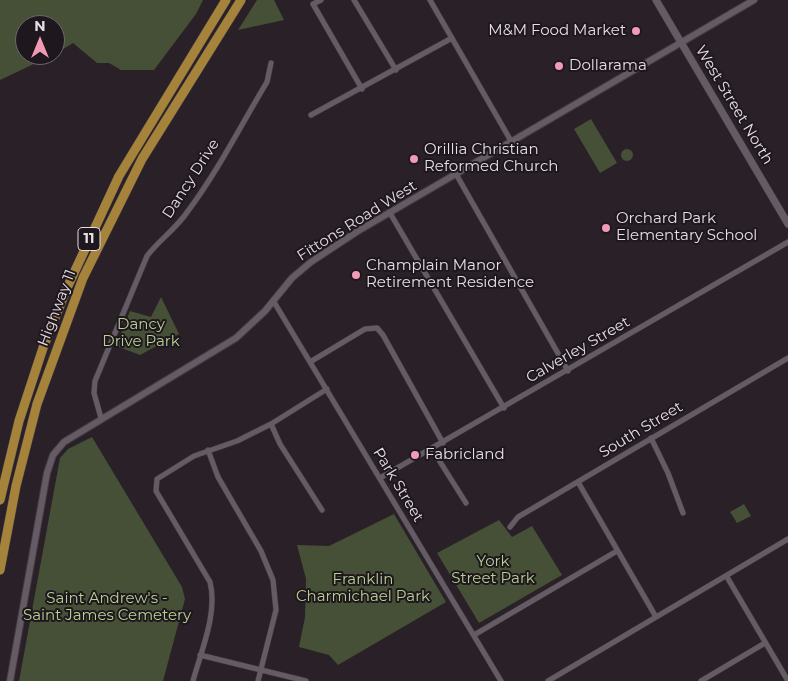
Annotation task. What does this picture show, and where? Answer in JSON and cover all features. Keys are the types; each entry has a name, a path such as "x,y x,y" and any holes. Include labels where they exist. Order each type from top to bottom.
{"highway":[{"name":"Highway 11","path":"0,500 19,421 67,288 119,176 226,0"},
{"name":"Highway 11","path":"0,579 0,569 16,486 37,404 83,278 142,159 241,0"}],"main road":[{"name":"West Street North","path":"656,0 788,224"}],"street":[{"path":"321,0 313,4 362,89"},
{"path":"354,0 396,70"},
{"path":"430,0 511,141"},
{"name":"Fittons Road West","path":"10,681 47,474 53,455 64,442 236,338 274,302 292,278 311,262 511,141 754,0"},
{"path":"311,115 362,89 452,38"},
{"name":"Dancy Drive","path":"101,418 94,393 94,380 147,256 156,244 169,235 189,211 267,82 271,63"},
{"path":"456,174 568,371"},
{"path":"390,213 504,408"},
{"name":"Calverley Street","path":"380,478 568,371 788,242"},
{"name":"Park Street","path":"274,302 501,681"},
{"path":"310,362 365,330 377,328 383,335 443,443"},
{"name":"South Street","path":"510,527 518,517 788,358"},
{"path":"193,681 212,610 213,595 210,582 156,490 157,479 208,450 237,441 271,424 327,389"},
{"path":"271,424 280,444 322,510"},
{"path":"651,438 668,473 683,513"},
{"path":"432,449 466,503"},
{"path":"208,450 218,477 261,552 273,580 276,610 258,681"},
{"path":"578,482 656,617"},
{"path":"548,681 727,577 788,539"},
{"path":"474,635 617,550"},
{"path":"727,577 788,681"},
{"path":"700,681 765,643"},
{"path":"200,655 306,681"}],"green space":[{"path":"0,0 203,0 196,14 154,70 121,70 109,63 97,63 73,43 65,48 65,15 15,15 15,65 32,65 0,80"},
{"path":"257,0 274,0 284,20 238,30"},
{"path":"591,119 617,163 600,173 574,129"},
{"path":"625,149 629,149 633,155 629,161 625,161 621,157 621,153"},
{"name":"Dancy Drive Park","path":"161,297 179,334 140,355 116,346 130,311 151,317"},
{"name":"Saint Andrew's - Saint James Cemetery","path":"92,437 182,587 185,599 163,681 19,681 60,458 68,449"},
{"path":"744,504 751,516 737,523 730,512"},
{"name":"Franklin Charmichael Park","path":"394,514 446,602 338,665 329,655 299,647 305,617 306,579 297,545 329,546"},
{"name":"York Street Park","path":"499,520 512,537 532,526 562,575 479,623 437,553"}],"place":[{"name":"M&M Food Market","path":"636,31"},
{"name":"Dollarama","path":"559,66"},
{"name":"Orillia Christian Reformed Church","path":"414,159"},
{"name":"Orchard Park Elementary School","path":"606,228"},
{"name":"Champlain Manor Retirement Residence","path":"356,275"},
{"name":"Fabricland","path":"415,455"}]}
